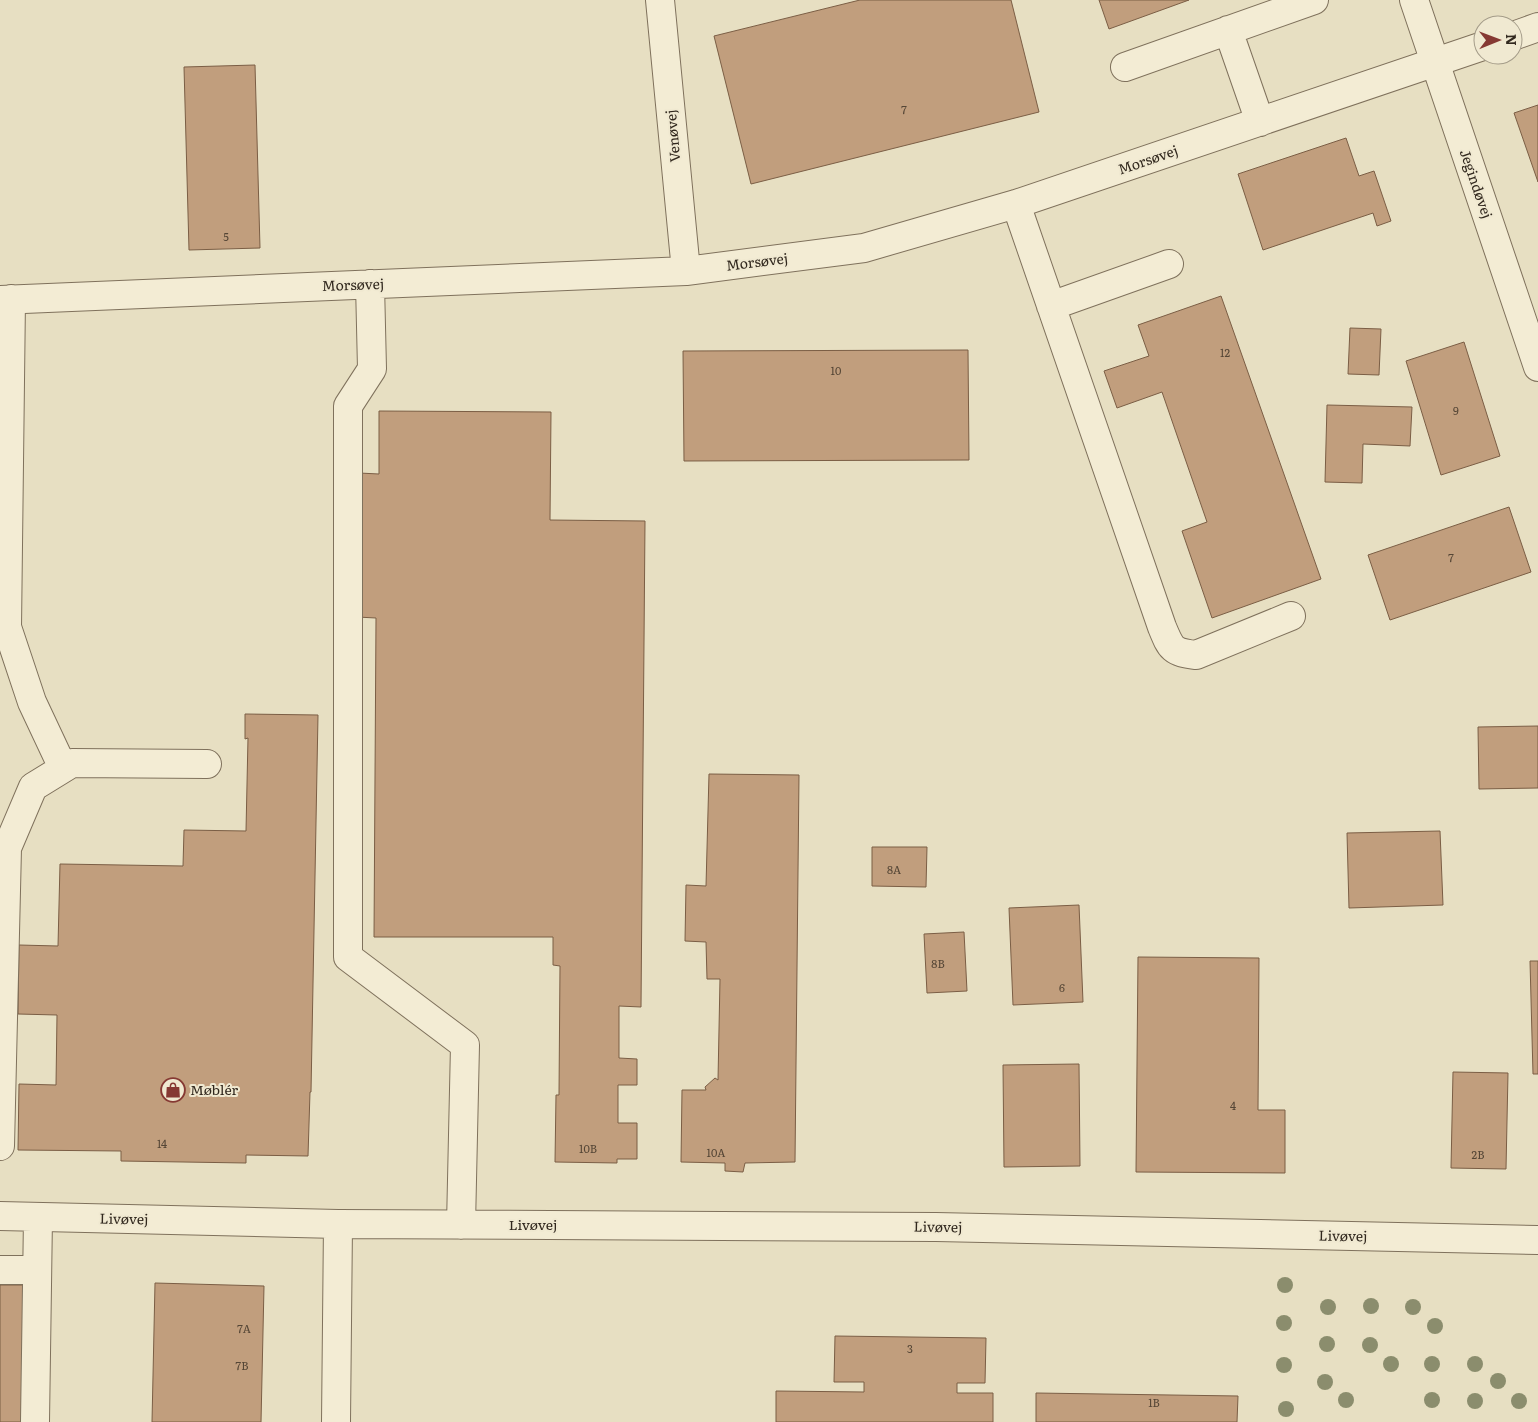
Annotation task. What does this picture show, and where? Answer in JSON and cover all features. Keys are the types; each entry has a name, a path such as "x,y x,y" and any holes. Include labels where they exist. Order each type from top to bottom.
{"street":[{"name":"Venøvej","path":"660,0 686,271"},
{"path":"1125,67 1314,0"},
{"name":"Jegindøvej","path":"1414,0 1538,367"},
{"path":"1523,32 1538,27"},
{"path":"1228,30 1260,122"},
{"name":"Morsøvej","path":"6,300 686,271 864,248 1016,204 1473,50"},
{"path":"1016,204 1169,644 1180,653 1196,655 1291,616"},
{"path":"1051,306 1169,264"},
{"path":"370,284 372,369 348,406 348,957 465,1045 461,1225"},
{"path":"6,300 7,627 32,702 64,768"},
{"path":"0,1146 7,848 33,786 72,763 207,764"},
{"name":"Livøvej","path":"0,1216 338,1224 936,1227 1538,1240"},
{"path":"34,1422 38,1217"},
{"path":"336,1422 338,1224"},
{"path":"0,1270 37,1270"}],"building":[{"path":"860,0 1011,0 1039,112 751,184 714,36"},
{"path":"1099,0 1189,0 1109,29"},
{"path":"255,65 260,248 189,250 184,67"},
{"path":"1538,105 1538,182 1514,113"},
{"path":"1346,138 1359,176 1374,171 1391,221 1377,226 1373,213 1263,250 1238,174"},
{"path":"1221,296 1321,579 1212,618 1182,531 1207,522 1162,392 1117,408 1104,371 1149,356 1138,325"},
{"path":"1350,328 1381,329 1379,375 1348,374"},
{"path":"1464,342 1500,456 1441,475 1406,361"},
{"path":"968,350 969,460 684,461 683,351"},
{"path":"1327,405 1412,407 1410,446 1363,444 1362,483 1325,482"},
{"path":"379,411 551,412 550,520 645,521 641,1007 619,1006 619,1058 637,1059 637,1085 618,1085 618,1123 637,1123 637,1159 617,1159 617,1163 555,1162 556,1095 559,1095 560,966 553,965 553,937 374,937 376,618 357,617 359,473 379,474"},
{"path":"1509,507 1531,572 1390,620 1368,555"},
{"path":"245,714 318,715 311,1092 308,1156 246,1155 246,1163 121,1161 121,1151 18,1150 19,1084 56,1085 57,1015 18,1014 19,945 58,946 60,864 183,866 184,830 246,831 248,738 245,739"},
{"path":"1538,726 1538,788 1479,789 1478,727"},
{"path":"709,774 799,775 795,1162 745,1163 743,1172 725,1171 725,1163 681,1162 682,1090 706,1090 705,1087 715,1078 718,1080 720,979 707,979 706,942 685,941 686,885 706,886"},
{"path":"1440,831 1443,905 1349,908 1347,833"},
{"path":"872,847 927,847 926,887 872,886"},
{"path":"1079,905 1083,1002 1013,1005 1009,908"},
{"path":"964,932 967,991 927,993 924,934"},
{"path":"1138,957 1259,958 1258,1110 1285,1110 1285,1173 1136,1172"},
{"path":"1530,961 1538,961 1538,1074 1533,1074"},
{"path":"1079,1064 1080,1166 1004,1167 1003,1065"},
{"path":"1453,1072 1508,1073 1506,1169 1451,1168"},
{"path":"155,1283 264,1286 261,1422 152,1422"},
{"path":"0,1285 24,1285 23,1422 0,1422"},
{"path":"835,1336 986,1338 985,1383 957,1383 957,1393 993,1393 993,1422 776,1422 776,1391 864,1392 864,1382 834,1382"},
{"path":"1036,1393 1238,1396 1237,1422 1036,1422"}],"place":[{"name":"Møblér","path":"173,1090"}]}
